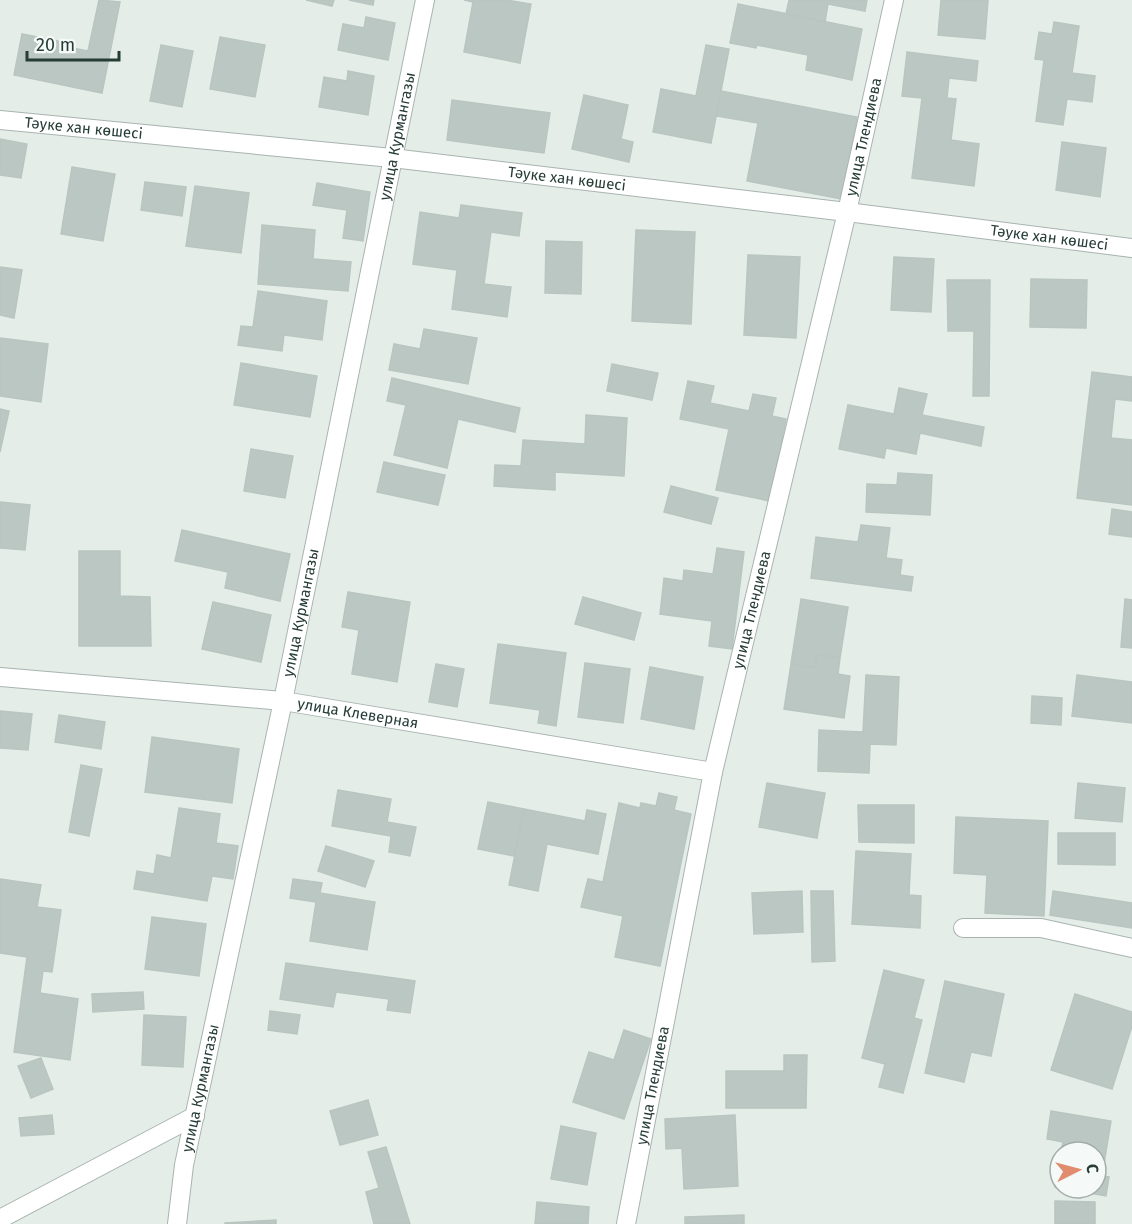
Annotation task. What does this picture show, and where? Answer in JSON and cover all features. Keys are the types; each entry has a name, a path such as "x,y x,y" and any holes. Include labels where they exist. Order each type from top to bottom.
{"street":[{"name":"улица Курмангазы","path":"177,1224 184,1165 283,701 425,0"},
{"name":"улица Тлендиева","path":"626,1224 713,772 847,212 894,0"},
{"name":"Тәуке хан көшесі","path":"0,120 392,158 1132,248"},
{"name":"улица Клеверная","path":"0,677 283,701 713,772"},
{"path":"963,928 1041,928 1132,948"},
{"path":"0,1219 195,1116"}],"building":[{"path":"99,0 120,2 102,93 14,75 22,34 63,42 62,46 88,51"},
{"path":"306,0 334,0 332,6"},
{"path":"349,0 374,0 373,5"},
{"path":"464,0 506,0 531,4 520,63 464,52 473,2"},
{"path":"789,0 867,0 865,11 828,4 825,22 786,14"},
{"path":"941,0 988,0 985,39 938,35"},
{"path":"738,4 862,29 852,80 806,70 808,55 757,45 756,48 730,43"},
{"path":"366,17 395,23 388,60 338,50 343,24 364,28"},
{"path":"1054,22 1079,26 1072,73 1095,76 1092,102 1067,99 1063,125 1036,121 1044,60 1035,59 1039,32 1052,34"},
{"path":"220,37 265,45 255,97 210,89"},
{"path":"161,45 193,51 182,107 150,101"},
{"path":"706,45 729,49 711,143 653,132 661,89 696,96"},
{"path":"907,52 978,61 976,81 949,78 947,98 956,99 951,140 979,144 974,186 912,178 922,98 902,96"},
{"path":"348,71 374,76 368,115 319,107 324,77 347,81"},
{"path":"721,91 857,117 842,199 747,181 758,123 716,116"},
{"path":"584,95 628,105 621,139 633,142 629,162 572,149"},
{"path":"452,100 550,113 544,153 447,140"},
{"path":"0,139 27,144 21,178 0,175"},
{"path":"1062,142 1106,148 1100,197 1056,190"},
{"path":"72,167 115,174 103,241 61,234"},
{"path":"145,182 186,187 182,216 141,210"},
{"path":"317,183 370,192 363,241 343,238 347,210 313,205"},
{"path":"195,186 249,193 241,253 186,246"},
{"path":"461,205 522,213 519,236 491,232 484,284 511,287 507,317 452,309 457,270 413,264 420,212 459,218"},
{"path":"262,225 315,230 313,259 351,262 348,291 258,284"},
{"path":"636,230 695,232 691,324 632,321"},
{"path":"546,241 582,242 581,294 545,293"},
{"path":"748,255 800,257 796,338 744,335"},
{"path":"894,257 934,259 931,312 891,310"},
{"path":"0,267 22,270 14,318 0,315"},
{"path":"1031,279 1087,280 1086,328 1030,327"},
{"path":"947,280 990,280 989,396 973,396 974,331 948,331"},
{"path":"258,291 327,301 322,340 284,335 282,351 238,345 241,326 253,327"},
{"path":"424,329 477,338 468,384 389,370 394,344 420,349"},
{"path":"0,338 48,344 41,402 0,396"},
{"path":"241,363 317,376 310,417 234,405"},
{"path":"612,364 658,373 652,400 607,391"},
{"path":"1092,372 1132,377 1132,401 1115,399 1111,438 1132,440 1132,505 1077,498"},
{"path":"392,378 520,408 515,432 458,419 447,468 394,455 406,405 387,401"},
{"path":"688,381 714,386 710,403 749,411 753,394 776,398 772,416 786,419 770,501 716,490 729,429 680,419"},
{"path":"899,388 927,394 922,415 984,427 981,446 920,433 916,454 886,448 884,458 839,449 848,405 894,414"},
{"path":"0,409 9,411 0,452"},
{"path":"586,415 627,418 624,476 555,472 555,490 494,486 495,465 521,466 523,440 585,444"},
{"path":"251,449 293,456 285,498 244,491"},
{"path":"384,462 445,475 438,505 377,492"},
{"path":"898,473 932,475 930,515 866,512 867,484 897,485"},
{"path":"671,486 718,498 711,524 664,512"},
{"path":"0,502 30,505 25,550 0,548"},
{"path":"1112,509 1132,512 1132,537 1109,534"},
{"path":"861,525 890,528 886,558 902,560 900,575 913,577 911,591 811,578 816,537 858,542"},
{"path":"182,530 290,554 280,601 225,588 228,572 175,561"},
{"path":"717,548 744,552 732,649 709,646 712,621 660,614 664,578 683,581 684,570 713,574"},
{"path":"79,551 120,551 120,596 150,597 151,646 79,646"},
{"path":"348,592 410,602 397,682 352,674 359,630 342,627"},
{"path":"583,597 641,613 634,640 575,624"},
{"path":"801,599 848,607 840,658 817,654 815,668 791,664"},
{"path":"1125,599 1132,600 1132,648 1121,647"},
{"path":"213,602 271,615 261,662 202,649"},
{"path":"498,644 566,653 556,726 538,723 540,710 490,703"},
{"path":"817,654 840,658 838,674 850,676 844,718 784,709 791,664 815,668"},
{"path":"585,663 630,669 623,723 578,717"},
{"path":"436,664 464,669 457,707 429,702"},
{"path":"650,667 703,677 694,729 641,719"},
{"path":"866,675 899,677 896,745 870,744 869,773 818,771 819,730 863,732"},
{"path":"1077,675 1132,682 1132,723 1072,716"},
{"path":"1032,696 1062,698 1061,725 1031,723"},
{"path":"0,711 32,714 28,750 0,748"},
{"path":"59,715 105,722 101,749 55,742"},
{"path":"152,737 239,749 232,803 145,792"},
{"path":"81,765 102,769 89,836 69,832"},
{"path":"767,783 825,793 817,838 759,827"},
{"path":"1078,783 1125,788 1122,822 1075,818"},
{"path":"338,790 391,799 387,822 416,827 410,856 389,852 391,836 332,826"},
{"path":"659,793 677,797 674,810 691,814 660,966 615,957 623,916 581,907 588,879 603,882 619,803 640,808 641,803 656,806"},
{"path":"488,802 524,809 514,856 478,849"},
{"path":"858,805 914,805 914,843 859,842"},
{"path":"179,808 220,814 216,843 238,846 233,879 212,876 207,901 134,889 137,871 154,874 157,855 171,858"},
{"path":"524,809 585,821 587,810 606,814 598,854 547,844 538,891 509,885"},
{"path":"956,817 1048,821 1044,916 985,913 987,875 954,873"},
{"path":"1058,833 1115,833 1115,865 1058,864"},
{"path":"326,846 374,861 365,887 318,871"},
{"path":"856,851 911,854 909,895 921,896 920,928 852,924"},
{"path":"0,879 41,885 37,907 61,910 52,972 43,971 40,993 78,999 70,1060 14,1052 27,957 0,953"},
{"path":"293,879 322,883 320,893 375,902 367,950 310,941 316,902 290,898"},
{"path":"802,891 803,932 754,934 752,893"},
{"path":"811,891 833,891 835,961 812,962"},
{"path":"1053,891 1132,903 1132,928 1050,915"},
{"path":"152,917 206,924 199,976 145,969"},
{"path":"286,963 415,981 410,1013 387,1010 389,999 336,992 333,1007 280,999"},
{"path":"884,970 924,980 914,1018 922,1020 903,1093 879,1087 885,1064 862,1058"},
{"path":"945,981 1004,994 991,1056 971,1052 964,1082 925,1073"},
{"path":"143,992 144,1009 93,1012 92,994"},
{"path":"1075,994 1132,1012 1132,1026 1112,1089 1051,1070"},
{"path":"270,1011 300,1015 297,1034 268,1030"},
{"path":"144,1015 186,1017 183,1067 142,1065"},
{"path":"624,1030 651,1039 624,1119 573,1102 589,1052 614,1060"},
{"path":"784,1055 807,1055 806,1108 726,1108 726,1071 784,1071"},
{"path":"41,1058 53,1089 31,1098 18,1066"},
{"path":"368,1100 378,1135 340,1145 330,1111"},
{"path":"1051,1111 1111,1121 1108,1140 1047,1139"},
{"path":"52,1115 54,1134 21,1136 19,1118"},
{"path":"735,1115 738,1186 684,1189 682,1148 666,1149 665,1119"},
{"path":"561,1126 596,1133 587,1185 551,1179"},
{"path":"386,1147 410,1224 374,1224 366,1192 379,1188 368,1152"},
{"path":"1055,1201 1095,1202 1095,1224 1055,1224"},
{"path":"537,1202 589,1207 588,1224 535,1224"},
{"path":"744,1215 744,1224 685,1224 685,1217"},
{"path":"276,1220 276,1224 225,1224 225,1223"}]}
